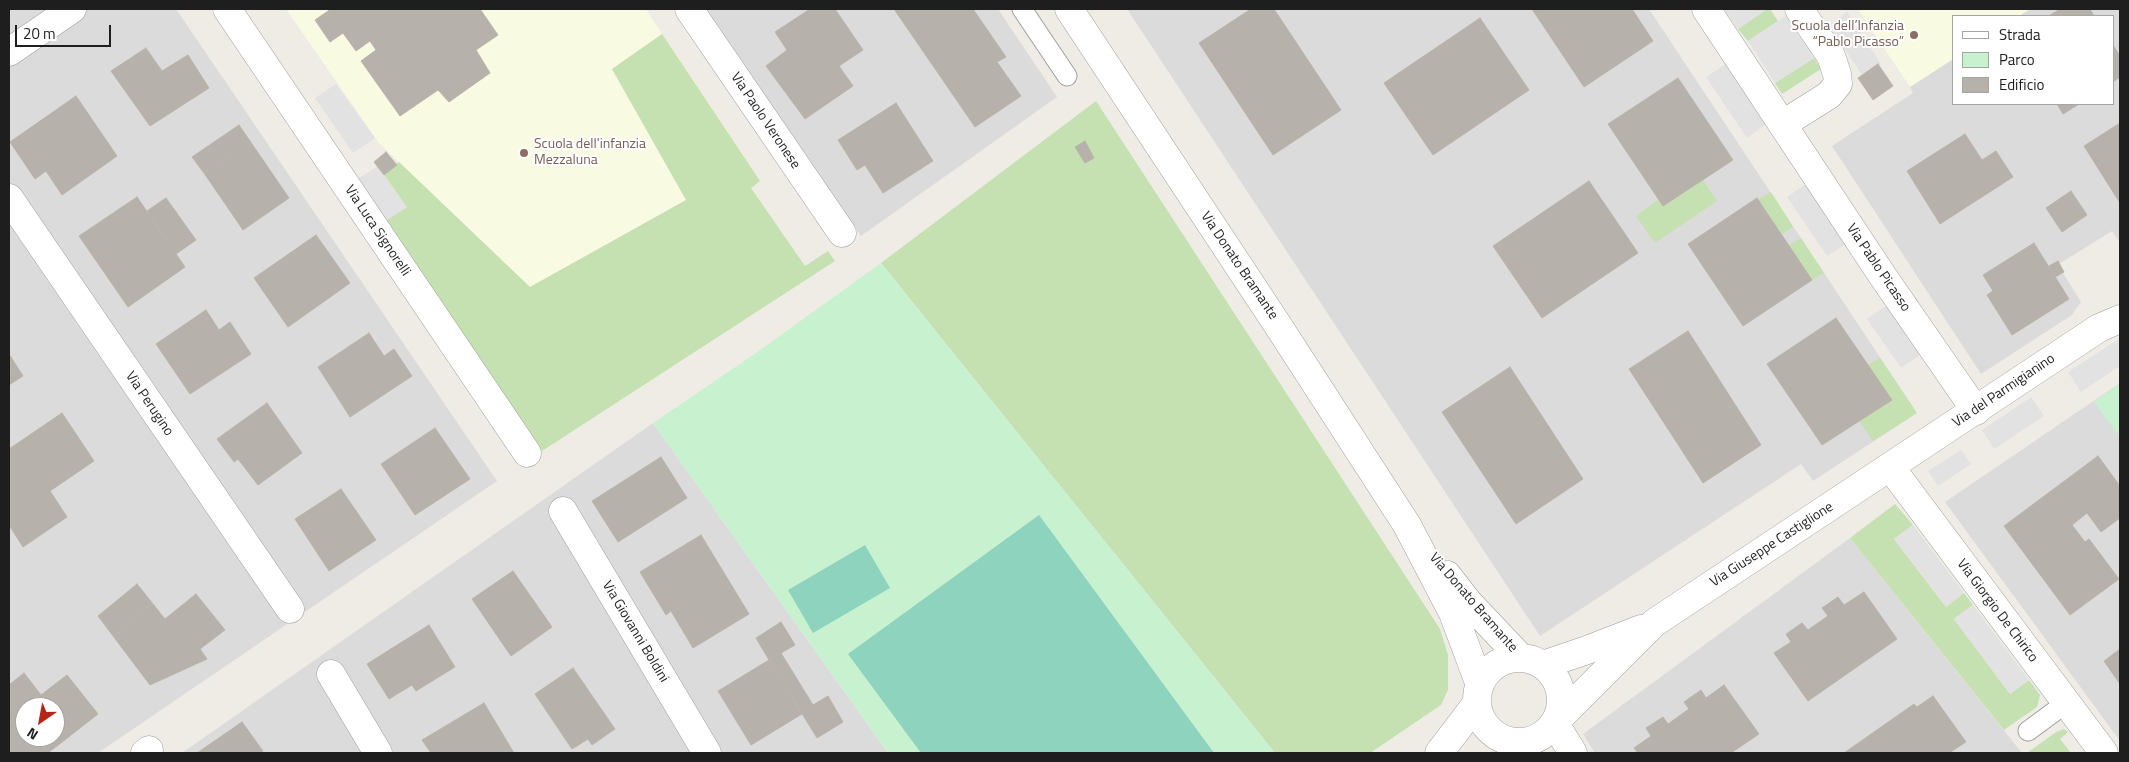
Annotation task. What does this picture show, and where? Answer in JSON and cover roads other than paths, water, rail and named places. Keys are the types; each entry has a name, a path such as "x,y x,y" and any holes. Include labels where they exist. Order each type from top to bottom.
{"street":[{"path":"9,52 72,9"},
{"name":"Via Luca Signorelli","path":"226,9 527,453"},
{"name":"Via Paolo Veronese","path":"689,9 842,233"},
{"name":"Via Donato Bramante","path":"1069,9 1407,525 1453,613 1478,694"},
{"name":"Via Pablo Picasso","path":"1706,9 1882,275 1976,411"},
{"path":"1783,124 1829,94 1838,84 1831,56 1799,9"},
{"name":"Via Perugino","path":"9,198 290,609"},
{"name":"Via del Parmigianino","path":"1890,468 2099,328 2120,319"},
{"name":"Via Giuseppe Castiglione","path":"1532,662 1587,650 1654,623 1890,468"},
{"name":"Via Giorgio De Chirico","path":"1890,468 2104,753"},
{"name":"Via Giovanni Boldini","path":"563,511 707,753"},
{"name":"Via Donato Bramante","path":"1407,525 1468,602 1532,662"},
{"name":"Via Giuseppe Castiglione","path":"1556,722 1654,623"},
{"path":"1439,753 1478,694 1486,674 1496,665 1508,660 1532,662 1554,676 1560,689 1562,704 1556,722 1547,733 1517,748 1488,729 1482,721 1478,694"},
{"path":"331,674 378,753"},
{"path":"1556,722 1573,753"}],"lane":[{"path":"1022,9 1066,76"},
{"path":"2028,731 2066,703"}],"place":[{"name":"Scuola dell’Infanzia “Pablo Picasso”","path":"1914,35"},
{"name":"Scuola dell'infanzia Mezzaluna","path":"524,153"}]}
